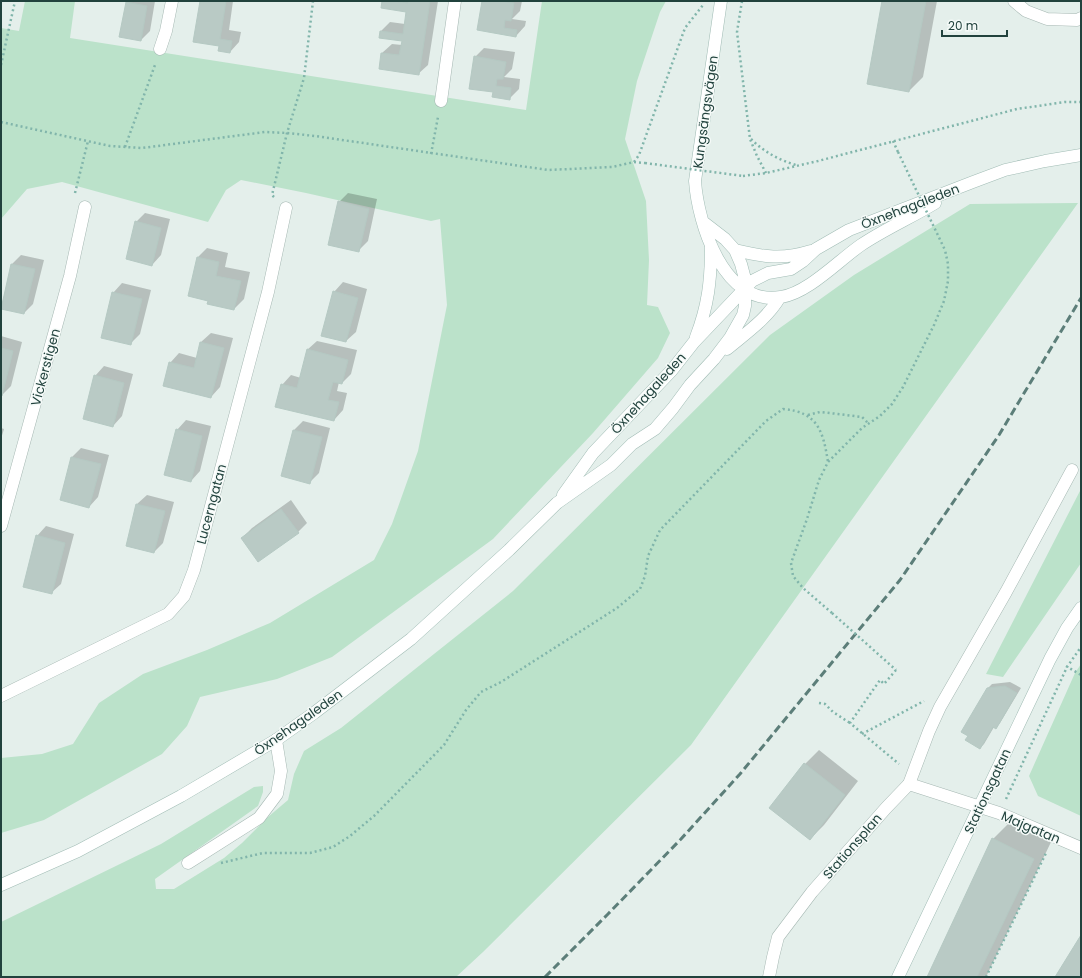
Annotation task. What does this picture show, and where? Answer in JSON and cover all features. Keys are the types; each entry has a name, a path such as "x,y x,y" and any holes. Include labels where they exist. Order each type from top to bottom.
{"street":[{"path":"160,49 166,31 172,1"},
{"path":"441,101 455,1"},
{"name":"Kungsängsvägen","path":"721,1 695,181 698,207 711,247 722,266 733,280 745,289"},
{"path":"1014,1 1026,11 1047,18 1077,20 1081,18"},
{"name":"Öxnehagaleden","path":"1,885 78,851 181,796 276,740 411,639 509,550 557,502 593,454 672,370 694,342 752,281 768,273 791,269 804,261 816,249 849,230 973,182 1005,170 1081,155"},
{"name":"Öxnehagaleden","path":"745,289 763,297 780,297 803,289 862,244 973,182"},
{"name":"Vickerstigen","path":"1,526 70,276 85,207"},
{"name":"Lucerngatan","path":"1,696 168,614 184,596 194,570 266,300 286,208"},
{"path":"703,222 725,239 735,250 745,279 745,289"},
{"name":"Kungsängsvägen","path":"694,342 707,302 711,279 711,247"},
{"path":"735,250 771,257 794,256 816,249"},
{"name":"Öxnehagaleden","path":"557,502 610,465 632,444 655,429 730,338 743,314 745,306 745,289"},
{"name":"Öxnehagaleden","path":"714,359 762,321 774,308 780,297"},
{"path":"980,806 909,784 929,731 940,707 1006,592 1072,470"},
{"name":"Stationsgatan","path":"898,977 1050,659 1067,628 1081,608"},
{"path":"188,863 259,818 277,794 281,771 276,740"},
{"name":"Stationsplan","path":"769,977 778,937 812,892 909,784"},
{"name":"Majgatan","path":"980,806 1081,848"}],"path":[{"path":"1,65 15,1"},
{"path":"286,208 272,195 287,133 304,78 313,1"},
{"path":"634,162 639,155 685,28 706,1"},
{"path":"742,1 737,32 750,139 766,173"},
{"path":"125,147 148,88 160,49"},
{"path":"431,154 441,101"},
{"path":"1,122 110,146 142,148 265,132 287,133 548,170 612,167 634,162 743,176 798,166 1017,109 1065,102 1081,102"},
{"path":"750,139 759,147 775,157 798,166"},
{"path":"85,207 74,195 88,141"},
{"path":"850,723 880,680 884,684 896,670 803,588 793,576 791,563 807,519 818,480 828,462 892,404 902,387 944,301 948,281 948,264 945,250 893,141"},
{"path":"216,864 263,853 310,853 332,847 350,836 374,816 444,745 466,710 481,692 501,682 617,608 640,589 645,576 648,556 660,530 766,421 783,409 795,410 807,415 819,428 825,442 828,462"},
{"path":"807,415 820,412 862,417 869,424"},
{"path":"999,813 1067,667 1081,647"},
{"path":"862,734 928,698"},
{"path":"819,703 825,704 833,712 850,723 900,765 909,784"},
{"path":"986,977 1054,836"}],"green space":[{"path":"25,1 75,1 70,38 526,110 542,1 666,1 660,12 637,81 625,139 646,201 649,260 647,305 658,307 670,333 658,358 593,433 493,539 332,657 277,679 200,697 187,726 162,754 44,820 1,833 1,758 42,754 73,744 99,703 143,674 207,650 270,623 374,560 392,524 418,451 447,305 440,219 431,221 241,180 226,190 208,222 62,182 27,189 1,219 1,28 19,31"},
{"path":"1078,203 691,745 456,977 1,977 1,922 161,844 254,787 263,786 263,792 258,806 155,879 156,889 174,889 224,858 242,843 268,817 288,800 294,774 304,751 341,728 513,591 770,335 854,275 970,204"},
{"path":"1081,489 1081,563 1003,677 986,674"},
{"path":"1081,664 1081,816 1038,796 1029,776 1075,673"}],"building":[{"path":"200,1 226,1 220,39 232,41 230,53 218,51 219,46 193,42"},
{"path":"382,1 408,3 408,1 430,1 419,75 379,69 381,53 399,55 402,41 379,38 380,31 403,34 406,12 381,8"},
{"path":"482,1 514,3 511,21 505,20 504,28 517,30 516,37 477,30"},
{"path":"882,1 926,1 909,92 867,84"},
{"path":"126,2 147,6 141,41 119,37"},
{"path":"474,56 506,62 503,79 497,79 496,86 511,88 510,100 492,97 493,92 469,89"},
{"path":"338,201 369,209 359,252 328,245"},
{"path":"135,221 161,228 152,266 126,259"},
{"path":"197,257 219,262 216,276 241,281 234,310 207,304 208,301 188,296"},
{"path":"11,264 35,269 24,314 1,309"},
{"path":"333,291 358,298 346,342 321,336"},
{"path":"112,292 142,299 131,345 101,338"},
{"path":"200,342 224,348 211,398 163,386 169,362 194,368"},
{"path":"1,348 13,351 2,396 1,396"},
{"path":"307,349 348,360 342,384 333,382 328,400 339,402 334,421 275,407 281,384 297,388"},
{"path":"94,375 124,383 113,427 83,419"},
{"path":"176,429 202,436 191,482 164,475"},
{"path":"293,430 322,437 310,484 281,476"},
{"path":"71,457 101,464 89,508 60,500"},
{"path":"136,504 165,511 154,553 126,546"},
{"path":"281,509 299,533 258,562 241,538"},
{"path":"36,535 65,543 52,594 23,587"},
{"path":"1005,686 1017,693 996,729 993,727 980,749 965,740 968,736 961,732 987,688"},
{"path":"804,763 845,795 810,840 769,808"},
{"path":"992,838 1034,859 977,977 927,977"},
{"path":"1081,935 1081,977 1055,977"}],"railway":[{"path":"545,977 681,839 740,774 900,580 999,435 1081,298"}]}
